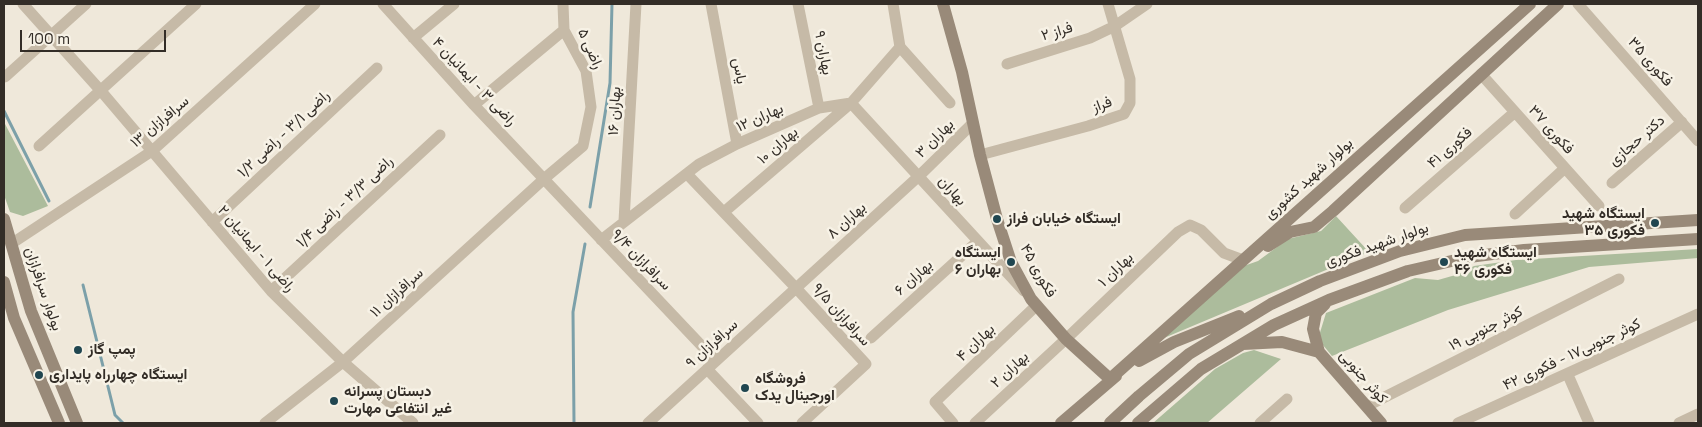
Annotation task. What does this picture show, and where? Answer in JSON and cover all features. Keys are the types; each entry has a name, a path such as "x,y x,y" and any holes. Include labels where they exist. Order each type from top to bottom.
{"main road":[{"name":"فکوری ۴۵","path":"943,4 962,72 980,155 1011,262 1034,302 1066,340 1110,379"},
{"name":"بولوار شهید کشوری","path":"1110,379 1530,4"},
{"path":"1243,260 1250,261 1274,241 1290,232 1314,226 1558,4"},
{"path":"1299,209 1299,216 1302,222 1308,226 1314,226"},
{"name":"بولوار سرافرازان","path":"4,219 6,246 77,423"},
{"name":"بولوار شهید فکوری","path":"1110,423 1189,354 1271,304 1320,281 1400,251 1465,235 1698,220"},
{"path":"1138,423 1201,369 1274,325 1328,300 1408,271 1469,257 1524,250 1698,239"},
{"path":"4,282 14,318 59,423"},
{"path":"1241,344 1282,342 1319,352 1313,329 1316,313 1328,300"},
{"path":"1061,423 1110,379 1149,354 1174,342 1271,304"},
{"name":"کوثر جنوبی","path":"1319,352 1381,423"}],"street":[{"name":"راضی ۱ - ایمانیان ۲","path":"23,4 271,291 343,362 413,423"},
{"path":"5,77 86,4"},
{"path":"39,146 101,92 196,4"},
{"name":"سرافرازان ۱۳","path":"6,246 152,151 314,4"},
{"name":"راضی ۳ - ایمانیان ۴","path":"383,4 474,105 545,178"},
{"path":"413,38 454,4"},
{"name":"راضی ۵","path":"545,178 582,146 591,107 586,71 564,30 563,4"},
{"name":"بهاران ۱۶","path":"624,221 636,4"},
{"name":"یاس","path":"711,4 737,144"},
{"name":"بهاران ۹","path":"798,4 819,108"},
{"path":"893,4 900,47 950,103"},
{"name":"فراز","path":"980,155 1088,126 1124,114 1130,103 1130,79 1108,4"},
{"name":"فراز ۲","path":"1007,64 1090,38 1115,26 1147,4"},
{"name":"فکوری ۳۵","path":"1578,4 1698,141"},
{"path":"474,105 564,30"},
{"name":"بهاران ۱۰","path":"724,212 851,103 900,47"},
{"name":"راضی ۳/۱ - راضی ۱/۲","path":"212,222 377,68"},
{"name":"فکوری ۳۷","path":"1481,74 1599,206"},
{"name":"بهاران ۱۲","path":"601,240 699,164 737,144 819,108 851,103"},
{"name":"بهاران","path":"851,103 1034,302"},
{"name":"فکوری ۴۱","path":"1405,208 1515,112"},
{"name":"دکتر حجازی","path":"1612,183 1682,122"},
{"name":"بهاران ۳","path":"918,176 973,123"},
{"name":"راضی ۳/۳ - راضی ۱/۴","path":"271,291 440,135"},
{"path":"1515,214 1566,168"},
{"path":"688,174 796,288"},
{"name":"بهاران ۸","path":"796,288 918,176"},
{"name":"سرافرازان ۹/۴","path":"545,178 716,361"},
{"name":"سرافرازان ۱۱","path":"270,422 343,362 545,178"},
{"name":"بهاران ۱","path":"1066,340 1178,232 1190,225 1201,230 1224,253 1243,260"},
{"name":"بهاران ۶","path":"871,338 978,241"},
{"name":"کوثر جنوبی ۱۹","path":"1367,406 1619,280"},
{"name":"سرافرازان ۹","path":"648,423 796,288"},
{"name":"سرافرازان ۹/۵","path":"796,288 866,364 802,423"},
{"name":"بهاران ۴","path":"954,423 935,402 1034,302"},
{"name":"کوثر جنوبی۱۷ - فکوری ۴۲","path":"1458,423 1568,375 1698,314"},
{"name":"بهاران ۲","path":"975,423 1066,340"},
{"path":"707,369 758,423"},
{"path":"1568,375 1589,423"},
{"path":"1260,423 1287,399"},
{"path":"1679,423 1698,414"}],"green space":[{"path":"4,122 48,206 23,216 10,212 4,195"},
{"path":"1336,216 1369,252 1152,343 1238,268 1258,261 1288,239 1321,231"},
{"path":"1698,249 1698,258 1589,267 1448,310 1332,356 1318,339 1326,313 1415,278 1438,280 1459,274 1474,266 1516,260"},
{"path":"1254,350 1281,359 1207,423 1153,423 1215,369 1243,353"}],"waterway":[{"path":"590,207 610,83 612,4"},
{"path":"4,111 49,201"},
{"path":"574,423 573,312 585,244"},
{"path":"83,285 115,415 123,423"}],"place":[{"name":"ایستگاه خیابان فراز","path":"997,219"},
{"name":"ایستگاه شهید فکوری ۳۵","path":"1655,223"},
{"name":"ایستگاه بهاران ۶","path":"1011,262"},
{"name":"ایستگاه شهید فکوری ۴۶","path":"1444,262"},
{"name":"پمپ گاز","path":"78,350"},
{"name":"ایستگاه چهارراه پایداری","path":"39,375"},
{"name":"فروشگاه اورجینال یدک","path":"745,388"},
{"name":"دبستان پسرانه غیر انتفاعی مهارت","path":"334,401"}]}
